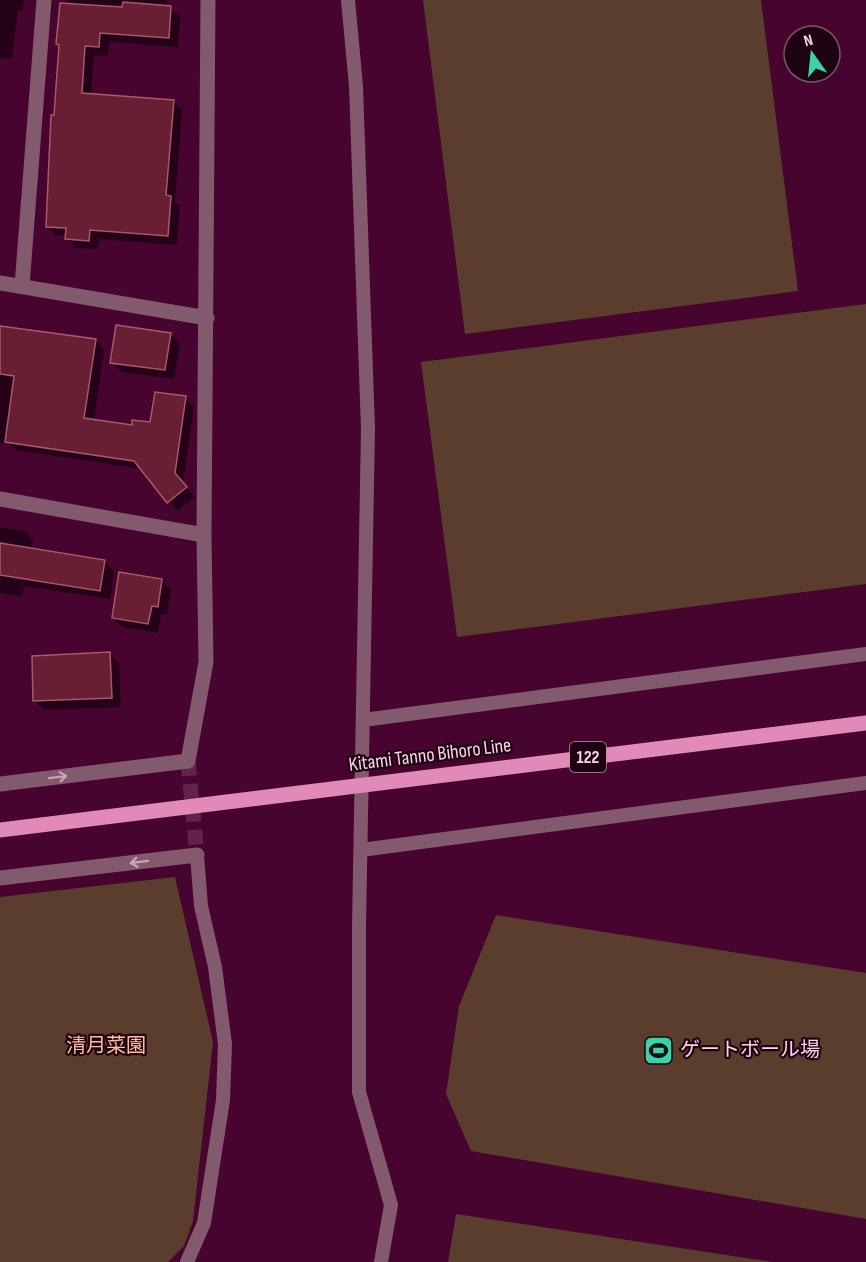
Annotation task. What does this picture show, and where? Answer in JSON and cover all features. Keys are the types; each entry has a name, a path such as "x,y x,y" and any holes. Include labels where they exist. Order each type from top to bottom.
{"main road":[{"name":"Kitami Tanno Bihoro Line","path":"0,830 866,723"}],"street":[{"path":"22,286 44,0"},
{"path":"0,784 188,761 206,662 204,535 208,0"},
{"path":"0,282 207,318"},
{"path":"0,499 204,535"},
{"path":"0,878 197,855"}],"lane":[{"path":"348,0 356,86 368,429 359,1092 391,1205 381,1262"},
{"path":"363,720 866,654"},
{"path":"361,850 866,783"},
{"path":"187,1262 204,1223 224,1100 225,1044 215,967 201,906 197,855"}],"green space":[{"path":"423,0 761,0 798,291 465,334"},
{"path":"866,304 866,584 457,637 421,362"},
{"name":"清月菜園","path":"175,877 213,1042 193,1221 184,1246 168,1262 0,1262 0,897"},
{"name":"ゲートボール場","path":"496,915 866,973 866,1219 471,1151 446,1094 459,1006"},
{"path":"456,1214 773,1262 448,1262"}],"building":[{"path":"123,2 171,6 169,38 100,33 99,47 85,46 82,93 174,100 166,195 171,196 168,236 90,230 89,241 65,239 66,228 46,227 51,115 54,115 59,45 56,44 60,3 122,7"},
{"path":"116,325 171,333 165,370 110,363"},
{"path":"0,326 96,339 84,418 132,425 132,420 150,422 155,392 186,396 175,473 187,487 167,503 134,461 5,442 14,376 0,374"},
{"path":"0,543 105,560 100,591 0,575"},
{"path":"119,572 162,579 158,607 152,606 148,624 112,618"},
{"path":"110,652 112,698 33,701 32,656"}],"tunnel":[{"path":"188,761 197,855"}],"place":[{"name":"ゲートボール場","path":"659,1050"}]}
